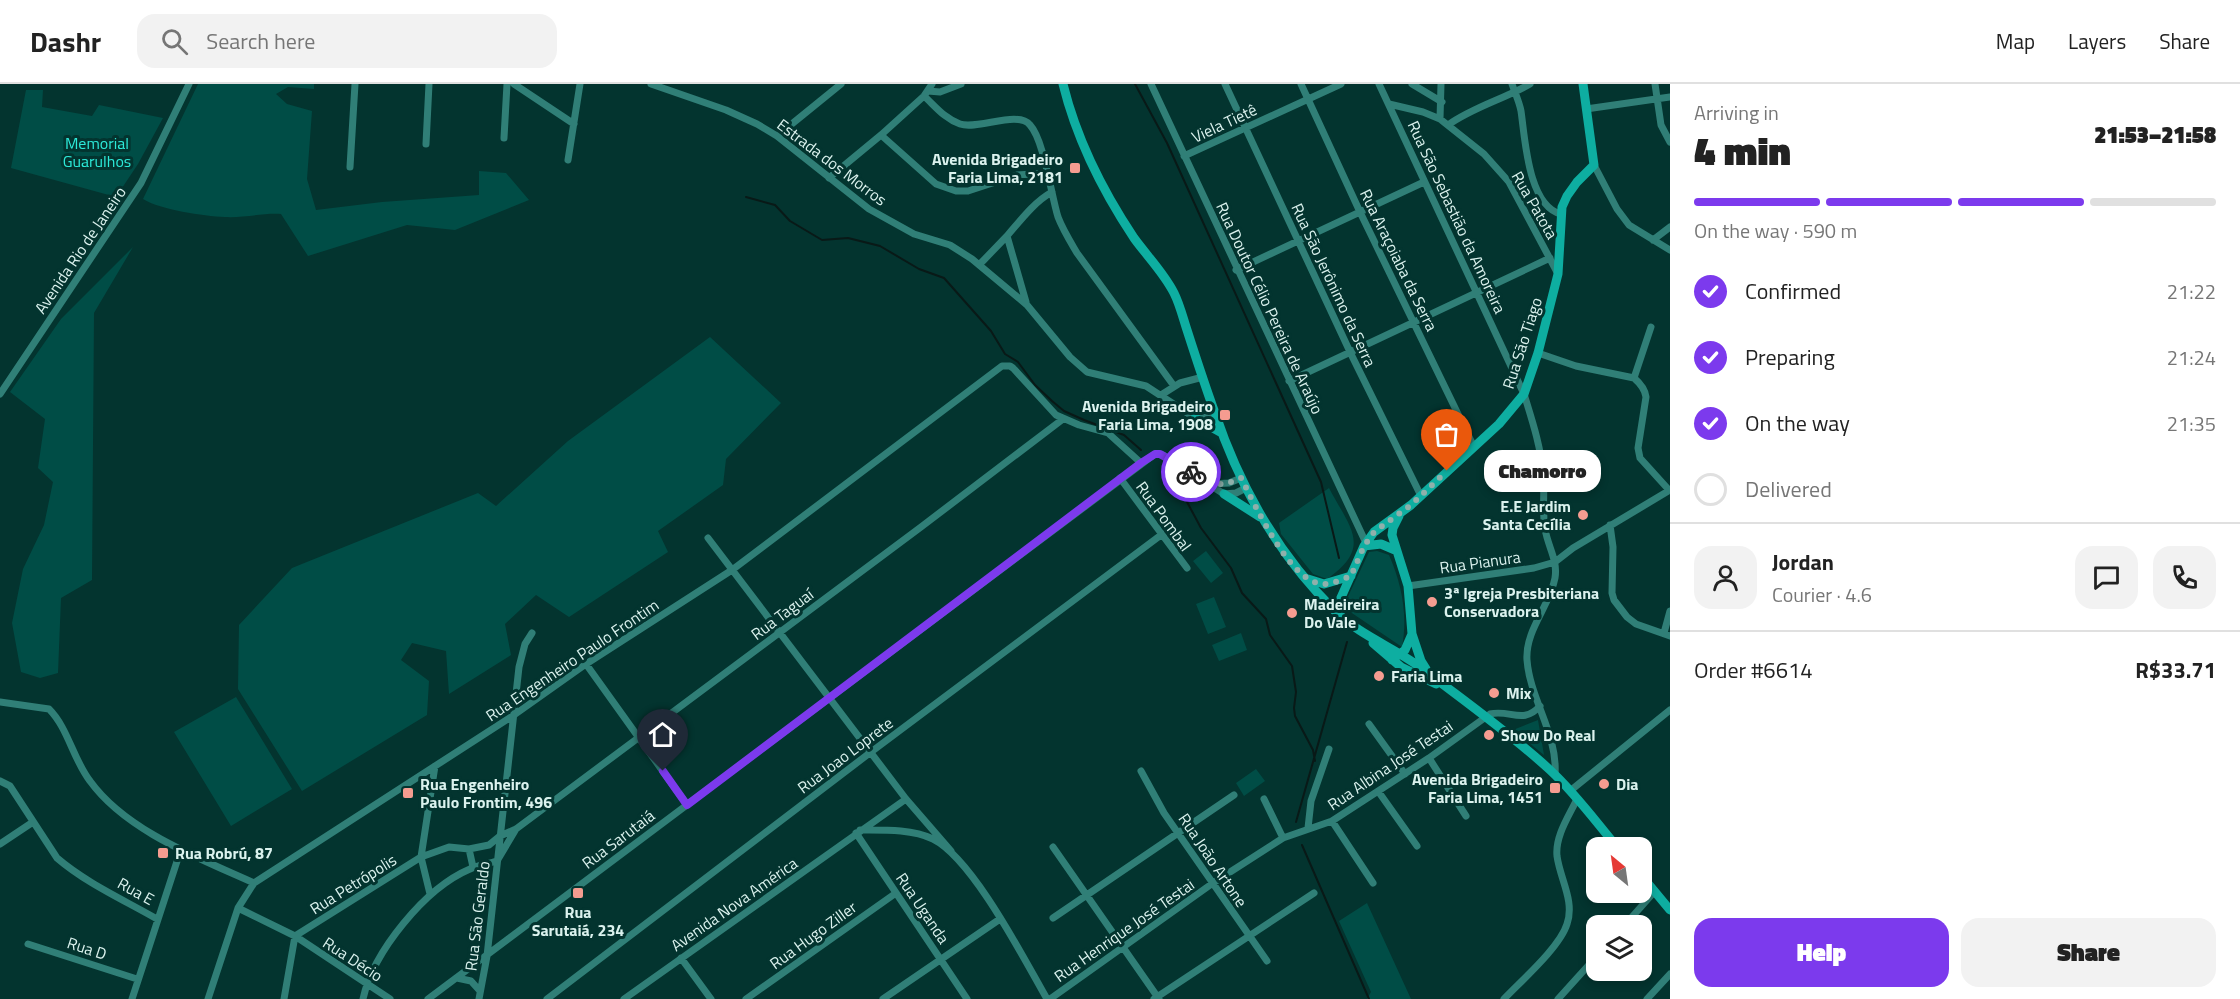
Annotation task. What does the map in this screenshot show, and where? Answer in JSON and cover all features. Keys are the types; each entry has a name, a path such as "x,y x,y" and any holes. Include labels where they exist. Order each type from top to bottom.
{"main road":[{"path":"1063,84 1070,113 1101,186 1131,233 1175,294 1222,433 1241,478 1276,542 1335,611 1420,678 1444,687"},
{"path":"1583,84 1594,165"},
{"name":"Rua São Tiago","path":"1335,611 1365,545 1380,526 1400,514 1421,496 1511,411 1524,394 1538,353 1558,274 1561,214 1567,196 1594,165"},
{"path":"1195,418 1222,433"},
{"path":"1224,494 1262,518"},
{"path":"1400,514 1393,528 1395,550 1408,586 1412,634 1421,661 1430,676"},
{"path":"1365,545 1381,544 1395,550"},
{"path":"1304,576 1324,584 1351,576"},
{"path":"1396,657 1408,645 1412,634"},
{"path":"1396,657 1430,676 1495,724 1555,775 1609,837"},
{"path":"1652,888 1670,910"}],"street":[{"name":"Avenida Rio de Janeiro","path":"0,394 141,183 189,84"},
{"path":"350,167 355,84"},
{"path":"426,144 429,84"},
{"path":"504,138 507,84"},
{"path":"514,84 574,124"},
{"path":"568,160 580,84"},
{"name":"Estrada dos Morros","path":"651,84 743,117 777,136 851,197 914,234 951,245 980,264 1026,305 1082,369 1092,374 1137,382 1195,418"},
{"path":"777,136 841,84"},
{"path":"928,90 940,92 961,84"},
{"name":"Rua Doutor Célio Pereira de Araújo","path":"1151,84 1365,545"},
{"name":"Rua São Jerônimo da Serra","path":"1225,84 1351,354 1421,496"},
{"name":"Rua Araçoiaba da Serra","path":"1301,84 1360,212 1474,447"},
{"name":"Viela Tietê","path":"1184,156 1341,84"},
{"name":"Rua São Sebastião da Amoreira","path":"1379,84 1524,394 1536,434 1543,474 1545,529 1556,561"},
{"path":"1412,84 1442,102"},
{"path":"1440,119 1441,84"},
{"path":"1512,84 1521,111 1527,160 1533,182 1549,207 1561,214"},
{"path":"1449,125 1460,116 1515,93 1530,84"},
{"path":"1655,84 1661,125 1670,142"},
{"path":"829,178 881,135 928,90"},
{"path":"928,90 947,118 961,125 1020,119 1025,120 1035,132 1058,216 1077,253 1174,386"},
{"path":"1586,109 1670,97"},
{"name":"Rua Patota","path":"1389,104 1423,112 1440,119 1484,154 1509,182 1558,274"},
{"path":"881,135 936,184 956,191 968,191 1017,175 1048,173"},
{"path":"1594,165 1617,209 1629,225 1670,250"},
{"path":"1236,270 1424,182"},
{"path":"980,264 1045,196 1052,192"},
{"path":"1653,240 1670,227"},
{"path":"1007,236 1026,305"},
{"path":"1289,381 1351,354 1550,258"},
{"path":"1634,378 1651,327"},
{"path":"1538,353 1576,366 1634,378 1646,391 1647,397 1638,448 1640,458 1670,490"},
{"name":"Rua Engenheiro Paulo Frontim","path":"208,999 238,908 254,883 514,715 586,664 732,570 996,370 1006,365 1013,368 1049,408 1063,419"},
{"path":"1161,395 1174,386 1203,377"},
{"path":"1195,418 1216,417"},
{"path":"1063,419 1113,436 1141,463 1155,454 1160,454 1224,494 1236,493 1246,488"},
{"name":"Rua Taguaí","path":"500,836 516,829 639,738 1063,419"},
{"name":"Rua Sarutaiá","path":"428,999 1141,463"},
{"name":"Rua Pombal","path":"1120,478 1187,568"},
{"path":"1211,484 1229,483 1241,478"},
{"name":"Rua Pianura","path":"1408,586 1534,568 1556,561 1610,525 1670,490"},
{"path":"1610,525 1614,600 1627,617 1636,624 1667,634 1670,611"},
{"name":"Rua Joao Loprete","path":"547,999 1161,535"},
{"path":"708,538 906,799 971,876 1049,999"},
{"path":"1555,775 1553,745 1530,674 1527,656 1532,635 1553,587 1556,561"},
{"name":"Rua São Geraldo","path":"480,995 487,956 519,667 525,644 532,633"},
{"path":"586,664 687,805"},
{"path":"0,702 49,709 81,768 98,792 124,816 181,849 254,883"},
{"path":"1486,717 1495,713 1528,715 1540,706"},
{"path":"1504,999 1552,948 1564,933 1568,923 1569,904 1557,855 1558,844 1573,795 1670,710"},
{"path":"1495,724 1506,714"},
{"name":"Rua Albina José Testai","path":"1213,883 1283,838 1332,821 1429,758 1486,717"},
{"path":"1369,724 1405,774"},
{"path":"1308,828 1311,801 1329,749"},
{"path":"1429,758 1466,816"},
{"path":"430,894 422,857 435,766"},
{"name":"Rua João Artone","path":"1141,771 1178,834 1267,961"},
{"name":"Rua E","path":"0,781 10,786 57,858 66,866 157,919"},
{"path":"1378,790 1418,846"},
{"path":"1053,918 1234,795"},
{"name":"Avenida Nova América","path":"624,999 906,799"},
{"path":"1264,799 1283,838"},
{"path":"1332,821 1373,883"},
{"path":"0,844 33,822"},
{"name":"Rua Taguaí","path":"497,861 516,829"},
{"path":"858,832 894,831 923,835 951,851"},
{"name":"Rua Uganda","path":"858,832 896,893 968,999"},
{"name":"Rua São Geraldo","path":"469,849 489,844 500,836"},
{"name":"Rua Petrópolis","path":"295,936 422,857 449,847 469,849"},
{"path":"1053,847 1088,894 1157,998 1314,892"},
{"path":"132,999 181,849"},
{"path":"469,849 473,867"},
{"path":"363,999 366,985 411,913 430,894 473,867 497,861"},
{"name":"Rua Henrique José Testai","path":"1049,999 1213,883"},
{"path":"1634,915 1655,891"},
{"name":"Rua Hugo Ziller","path":"746,999 896,893"},
{"name":"Rua Décio","path":"238,908 295,936 390,999"},
{"path":"883,999 1000,919"},
{"path":"284,999 295,936"},
{"name":"Rua D","path":"28,944 137,979"},
{"path":"681,958 711,999"},
{"path":"1558,999 1586,968"},
{"path":"1647,999 1670,974"},
{"path":"457,978 471,981 480,995"}],"green space":[{"path":"198,84 314,84 314,89 288,87 276,94 287,104 312,111 307,179 316,210 382,202 479,195 479,171 506,173 529,200 455,230 407,225 308,256 281,214 216,216 182,212 151,203 143,199"},
{"name":"Memorial Guarulhos","path":"26,90 43,90 42,107 92,116 99,105 163,118 138,164 116,197 11,168"},
{"path":"133,247 94,313 92,580 61,598 58,673 40,678 21,672 12,623 23,569 44,525 53,482 38,468 45,419 10,392 61,319"},
{"path":"710,337 781,403 726,459 723,485 658,531 668,552 569,617 536,595 505,624 511,655 449,694 446,651 412,643 401,660 429,681 427,715 302,791 238,689 239,625 292,568 478,493 496,506 568,441"},
{"path":"1329,488 1350,526 1353,547 1350,557 1327,579 1313,574 1281,534 1279,523"},
{"path":"1206,551 1223,573 1211,583 1193,561"},
{"path":"1377,551 1389,555 1400,589 1404,612 1402,647 1343,607 1369,552"},
{"path":"1214,597 1226,627 1208,634 1196,604"},
{"path":"1241,633 1247,650 1219,661 1212,645"},
{"path":"236,697 292,789 231,826 174,732"},
{"path":"1538,720 1544,755 1513,730"},
{"path":"1256,769 1265,781 1244,796 1236,783"},
{"path":"1367,903 1411,999 1367,999 1371,992 1339,921"}],"waterway":[{"path":"1135,84 1167,143 1321,482 1339,558"},
{"path":"746,197 775,205 790,221 822,240 848,238 880,246 919,269 944,278 991,331 1005,354 1018,362 1035,385 1052,401 1064,411 1124,435 1141,450"},
{"path":"1172,474 1201,528 1231,568 1242,593 1266,619 1270,635 1292,666 1296,692 1295,716 1313,750 1315,761"},
{"path":"1296,822 1347,642"},
{"path":"1302,845 1369,999"}],"way so far":[{"path":"1191,472 1211,484 1229,483 1241,478 1269,531 1294,565 1304,576 1324,584 1351,576 1364,546 1374,532 1411,505 1447,471"}],"place":[{"name":"Avenida Brigadeiro Faria Lima, 2181","path":"1075,168"},
{"name":"Avenida Brigadeiro Faria Lima, 1908","path":"1225,415"},
{"name":"Chamorro","path":"1447,471"},
{"name":"E.E Jardim Santa Cecília","path":"1583,515"},
{"name":"3ª Igreja Presbiteriana Conservadora","path":"1432,602"},
{"name":"Madeireira Do Vale","path":"1292,613"},
{"name":"Faria Lima","path":"1379,676"},
{"name":"Mix","path":"1494,693"},
{"name":"Show Do Real","path":"1489,735"},
{"name":"Dia","path":"1604,784"},
{"name":"Avenida Brigadeiro Faria Lima, 1451","path":"1555,788"},
{"name":"Rua Engenheiro Paulo Frontim, 496","path":"408,793"},
{"name":"Rua Robrú, 87","path":"163,853"},
{"name":"Rua Sarutaiá, 234","path":"578,893"}],"route":[{"path":"663,771 687,805 1141,463 1155,454 1160,454 1191,472"}]}
